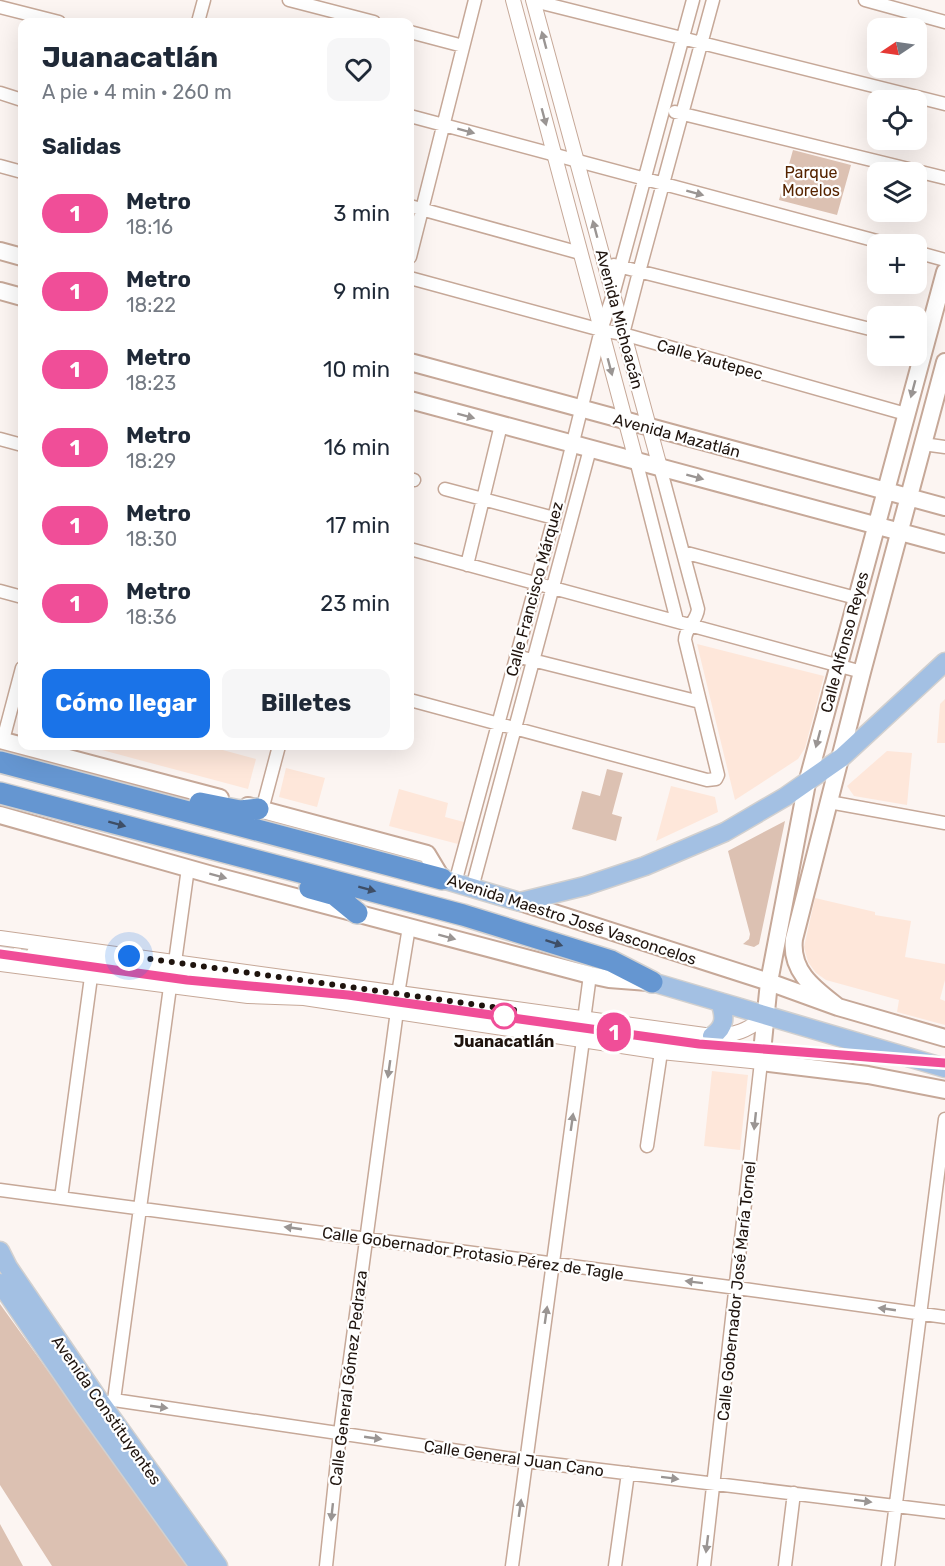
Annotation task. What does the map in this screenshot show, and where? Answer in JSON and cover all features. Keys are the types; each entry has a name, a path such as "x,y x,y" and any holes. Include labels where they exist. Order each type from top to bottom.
{"highway":[{"path":"0,762 456,883"},
{"path":"0,793 463,915 611,961 652,982"},
{"path":"173,809 198,802 240,811 260,809"},
{"path":"260,861 287,881 334,895 357,913"}],"main road":[{"path":"0,251 18,256"},
{"name":"Calle Alfonso Reyes","path":"927,324 945,272"},
{"path":"0,291 18,296"},
{"name":"Avenida Mazatlán","path":"414,363 945,507"},
{"name":"Calle Alfonso Reyes","path":"838,1007 811,986 804,977 798,968 793,948 862,672 945,364"},
{"name":"Calle Alfonso Reyes","path":"766,1016 769,982 807,783 906,414 916,366"},
{"path":"414,401 945,544"},
{"path":"520,902 607,879 689,849 752,817 807,783 841,758 945,662"},
{"name":"Avenida Maestro José Vasconcelos","path":"1,740 18,745"},
{"name":"Avenida Maestro José Vasconcelos","path":"39,750 427,854 456,883 769,982 838,1007 945,1038"},
{"path":"0,815 188,868 590,975 609,979 652,982 945,1068"},
{"path":"712,1036 720,1029 724,1020 720,1002"},
{"name":"Calle Gobernador José María Tornel","path":"761,1062 766,1016"},
{"path":"761,1062 868,1075 945,1090"},
{"name":"Avenida Constituyentes","path":"0,1251 8,1267 100,1403 218,1566"},
{"name":"Avenida Constituyentes","path":"0,1283 100,1403 199,1566"}],"street":[{"path":"199,18 204,0"},
{"path":"289,0 359,18"},
{"path":"414,224 416,208 443,125 475,0"},
{"name":"Avenida Michoacán","path":"513,0 677,621"},
{"name":"Calle Francisco Márquez","path":"456,883 554,518 601,330 613,295 693,0"},
{"path":"624,334 713,0"},
{"path":"865,0 945,22"},
{"path":"534,1 945,104"},
{"name":"Avenida Michoacán","path":"515,729 707,780 716,779 718,775 685,640 685,635 697,616 698,609 534,1"},
{"path":"0,7 43,18"},
{"path":"414,33 463,46"},
{"path":"0,93 18,99"},
{"path":"663,109 945,178"},
{"path":"414,117 867,238"},
{"path":"0,166 18,171"},
{"path":"416,208 580,254"},
{"path":"927,255 945,260"},
{"path":"604,263 867,327"},
{"name":"Calle Yautepec","path":"414,279 601,330 624,334 906,414"},
{"path":"467,565 501,425"},
{"path":"0,439 18,444"},
{"path":"923,444 945,447"},
{"name":"Calle Francisco Márquez","path":"456,883 515,729 590,449"},
{"path":"445,489 554,518"},
{"path":"414,550 862,672"},
{"path":"683,552 856,598"},
{"path":"0,591 18,596"},
{"path":"516,656 700,702"},
{"path":"1,740 18,682"},
{"path":"414,701 515,729"},
{"path":"260,809 278,750"},
{"path":"830,802 945,823"},
{"path":"175,963 188,868"},
{"path":"398,994 409,927"},
{"path":"2,940 712,1036 742,1032 766,1016"},
{"path":"34,953 253,983 304,998"},
{"path":"0,964 248,996 304,998 661,1052 761,1062"},
{"path":"584,1020 590,975"},
{"path":"61,1198 91,977"},
{"path":"100,1403 140,1208 170,987"},
{"name":"Calle General Gómez Pedraza","path":"326,1566 340,1433 396,1011"},
{"path":"512,1566 583,1040"},
{"path":"647,1146 661,1052"},
{"name":"Calle Gobernador José María Tornel","path":"704,1566 761,1062"},
{"path":"888,1566 945,1119"},
{"name":"Calle Gobernador Protasio Pérez de Tagle","path":"0,1190 945,1317"},
{"name":"Calle General Juan Cano","path":"100,1403 340,1433 526,1461 945,1512"},
{"path":"615,1566 628,1473"},
{"path":"785,1566 794,1493"}],"shaded area":[{"path":"697,644 824,676 805,748 798,759 735,800"},
{"path":"945,699 945,743 937,743 940,704"},
{"path":"102,750 223,750 256,759 248,789"},
{"path":"887,751 912,753 907,805 854,796 847,786"},
{"path":"286,768 325,778 317,807 279,797"},
{"path":"671,786 715,797 718,812 656,841"},
{"path":"399,789 448,803 445,817 464,822 458,844 389,826"},
{"path":"815,898 875,912 875,915 911,921 905,957 945,964 945,980 940,999 945,1001 945,1025 897,1012 899,1000 826,980 816,973 808,962 804,947"},
{"path":"712,1071 748,1075 740,1150 704,1146"}],"green space":[{"name":"Parque Morelos","path":"793,150 851,165 837,215 779,200"},
{"path":"607,769 623,773 612,814 622,817 616,841 572,829 582,791 600,796"},
{"path":"785,821 759,944 754,947 743,944 749,939 750,934 728,851"},
{"path":"0,1304 188,1566 52,1566 0,1485"},
{"path":"0,1524 23,1566 0,1566"}],"tunnel":[{"path":"0,948 34,953"}],"metro line":[{"name":"1","path":"0,954 187,980 348,995 699,1044 945,1063"}],"place":[{"name":"Juanacatlán","path":"504,1016"}],"route":[{"path":"129,956 514,1010 504,1016"}]}
